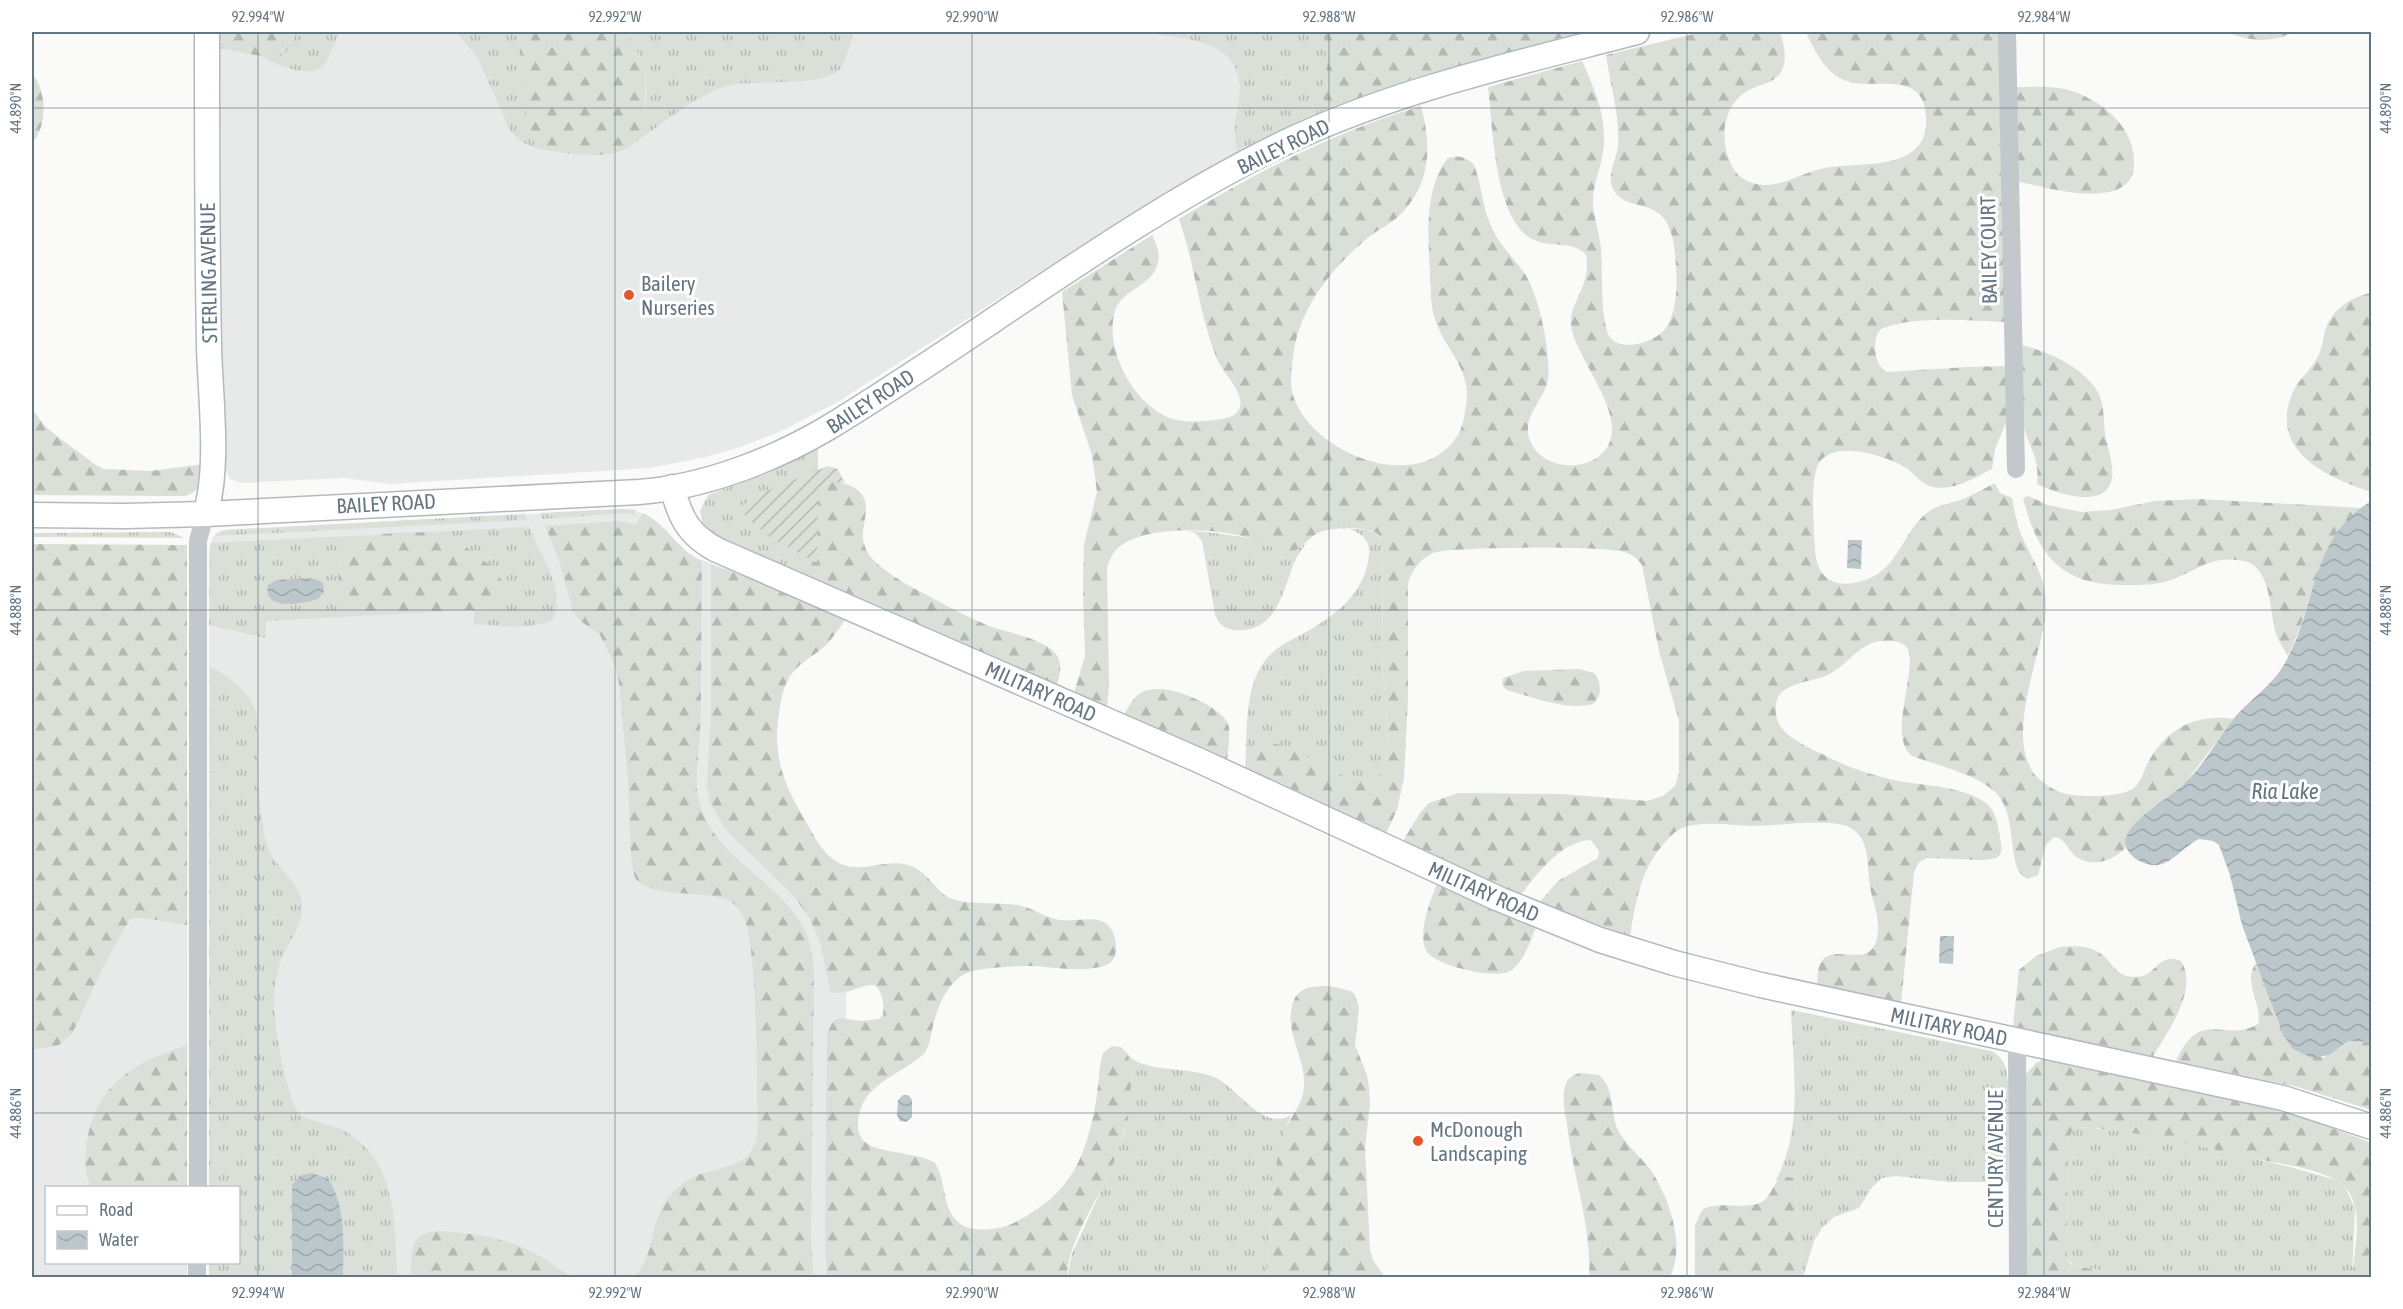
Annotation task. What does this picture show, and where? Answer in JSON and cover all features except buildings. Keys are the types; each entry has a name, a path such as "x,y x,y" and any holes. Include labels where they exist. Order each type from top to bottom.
{"street":[{"name":"STERLING AVENUE","path":"205,513 210,495 212,464 208,292 207,32"},
{"name":"BAILEY ROAD","path":"32,515 125,516 205,513 639,492 672,487 752,465 816,435 1127,233 1211,182 1286,142 1360,111 1418,91 1637,32"},
{"name":"BAILEY COURT","path":"2007,32 2016,469"},
{"name":"MILITARY ROAD","path":"672,487 681,517 687,528 717,550 1183,753 1539,916 1634,951 1715,974 1809,997 2283,1098 2372,1126"},
{"path":"198,1186 198,541 205,513"},
{"name":"CENTURY AVENUE","path":"2017,1040 2018,1278"}],"shaded area":[{"path":"215,32 1582,32 1390,86 1282,128 1167,191 836,403 779,432 743,446 706,457 650,468 390,484 344,478 241,483 230,479 223,465"},
{"path":"635,510 653,519 682,549 698,559 735,572 760,774 846,939 847,1277 209,1278 209,1264 240,1264 240,1186 209,1186 209,551 212,539 217,532"},
{"path":"188,794 187,1186 45,1186 45,1264 187,1264 187,1277 32,1278 32,916"}],"green space":[{"path":"215,32 297,32 286,52 270,58 215,47"},
{"path":"297,32 341,32 326,62 320,68 312,71 294,70 260,57 270,58 286,52"},
{"path":"456,32 518,32 526,114 536,148 522,142 510,131 478,58"},
{"path":"518,32 627,32 640,57 645,75 643,121 635,142 616,152 588,155 536,148 526,114"},
{"path":"627,32 854,32 842,66 831,75 804,81 726,86 692,103 636,142 642,123 647,91 642,62"},
{"path":"1143,32 1323,32 1328,62 1321,91 1327,109 1237,151 1235,126 1240,90 1237,72 1230,59 1219,50 1206,44"},
{"path":"1323,32 1582,32 1417,77 1327,109 1321,91 1328,62"},
{"path":"1702,32 1780,32 1785,59 1782,70 1772,80 1747,91 1738,98 1727,116 1724,137 1729,158 1739,175 1754,183 1771,185 1824,168 1890,161 1905,156 1917,147 1925,134 1926,115 1922,100 1915,91 1894,84 1855,83 1844,80 1831,72 1821,60 1806,32 2000,32 2006,322 1926,320 1910,322 1881,329 1875,345 1879,364 1887,372 2007,366 2008,418 1995,449 1992,469 1964,483 1941,488 1929,486 1903,466 1872,454 1847,451 1826,456 1816,469 1813,498 1816,557 1821,571 1830,580 1848,584 1876,575 1886,568 1919,520 1928,512 1963,499 1995,483 2000,493 2012,498 2019,529 2039,572 2045,592 2045,619 2023,722 2023,743 2028,762 2037,777 2051,788 2067,794 2099,796 2129,791 2140,781 2157,748 2175,731 2209,718 2234,719 2186,782 2129,832 2126,847 2121,852 2108,859 2087,862 2074,855 2063,841 2054,837 2046,845 2038,875 2028,879 2018,870 2007,812 1997,794 1969,776 1912,756 1904,746 1903,714 1910,664 1909,651 1903,644 1888,641 1872,643 1828,675 1797,684 1781,693 1776,706 1778,721 1787,734 1801,743 1840,763 1870,774 1956,790 1978,798 1990,807 1995,815 2002,848 1997,858 1984,860 1927,858 1919,862 1914,872 1901,1004 1817,986 1819,966 1826,957 1835,954 1863,954 1871,951 1876,942 1878,921 1870,886 1865,845 1855,831 1847,826 1832,823 1752,826 1708,824 1690,825 1680,829 1662,845 1647,869 1638,894 1630,936 1539,903 1558,881 1598,858 1599,851 1591,840 1570,846 1561,852 1542,868 1521,895 1403,841 1429,803 1458,793 1561,794 1647,801 1663,796 1675,786 1679,772 1679,721 1659,651 1642,565 1627,553 1611,550 1559,548 1467,549 1433,553 1417,566 1408,584 1408,698 1404,778 1397,810 1386,833 1245,769 1256,747 1272,743 1287,747 1341,775 1358,780 1373,779 1386,769 1388,734 1382,655 1383,547 1380,536 1376,533 1365,529 1348,528 1325,531 1316,534 1294,551 1280,550 1232,534 1198,530 1161,532 1144,535 1130,541 1114,552 1107,568 1109,686 1107,707 1074,693 1085,656 1084,544 1097,492 1092,455 1072,395 1062,292 1152,235 1157,246 1157,266 1148,279 1124,298 1115,311 1114,343 1126,377 1148,405 1177,420 1194,422 1219,420 1235,415 1240,407 1239,395 1220,365 1211,342 1179,219 1267,169 1358,128 1421,106 1426,134 1427,161 1419,187 1413,200 1403,212 1344,259 1312,301 1304,316 1294,350 1291,379 1293,395 1304,417 1322,436 1345,451 1370,461 1397,465 1422,462 1444,451 1460,431 1467,393 1462,371 1434,316 1428,229 1431,199 1440,171 1447,159 1462,157 1474,165 1494,233 1525,274 1541,316 1549,369 1545,389 1529,421 1528,435 1531,443 1539,454 1555,463 1574,465 1589,462 1598,457 1609,444 1612,428 1602,393 1575,340 1571,325 1573,309 1586,276 1586,255 1575,247 1534,240 1521,230 1511,214 1503,194 1498,171 1488,87 1582,61 1600,107 1604,132 1602,157 1593,203 1601,250 1607,331 1611,339 1618,343 1627,345 1646,342 1667,326 1674,308 1677,276 1674,246 1670,229 1663,218 1655,211 1619,197 1611,184 1618,133 1606,55"},
{"path":"2226,32 2293,32 2277,38 2260,40"},
{"path":"32,73 41,89 44,108 41,127 32,143"},
{"path":"2015,87 2068,90 2087,97 2108,111 2117,120 2130,141 2134,165 2129,180 2116,190 2092,194 2066,192 2015,181"},
{"path":"2372,293 2371,492 2337,478 2306,458 2295,446 2288,430 2287,413 2293,392 2319,354 2326,328 2333,315 2344,304"},
{"path":"2018,344 2040,350 2081,372 2099,394 2112,472 2108,488 2101,494 2079,497 2037,484 2037,466 2022,415"},
{"path":"32,409 46,427 58,437 104,469 151,471 204,464 200,484 190,494 184,496 32,495"},
{"path":"818,449 817,581 723,539 703,525 700,511 708,495 766,474"},
{"path":"828,466 838,469 845,483 829,482 818,488 817,563 771,538 745,516 744,505 753,496"},
{"path":"829,482 853,487 865,500 864,543 870,556 879,566 907,584 971,618 1034,640 1051,649 1060,661 1057,685 800,573 818,488"},
{"path":"2028,496 2048,505 2081,512 2111,510 2155,501 2199,499 2361,508 2345,524 2324,559 2288,656 2274,627 2264,579 2252,564 2239,560 2217,561 2160,583 2126,585 2085,580 2056,564 2045,552 2029,519 2023,498"},
{"path":"635,510 634,515 625,513 542,519 540,513"},
{"path":"643,513 659,524 693,556 702,561 701,709 697,791 702,811 724,846 770,887 797,917 810,945 814,976 811,1232 813,1277 634,1277 646,1258 665,1202 673,1192 696,1176 744,1159 754,1146 758,1121 754,986 749,933 740,911 729,900 657,890 644,886 635,878 631,859 628,780 619,683 615,665 600,635 579,620 573,611 559,560 545,526 619,521 636,525"},
{"path":"525,514 527,520 214,536 225,530"},
{"path":"529,527 554,584 557,596 553,619 546,623 526,626 474,624 474,612 482,611 439,532 432,532"},
{"path":"1349,529 1365,529 1374,532 1383,543 1382,655 1388,734 1386,769 1373,779 1358,780 1341,775 1272,743 1257,747 1245,769 1250,700 1257,674 1264,662 1281,646 1325,621 1336,612 1346,603 1361,582 1369,555 1368,545 1362,535"},
{"path":"1188,531 1231,535 1301,547 1306,543 1294,563 1281,598 1269,618 1249,629 1235,630 1220,623 1215,614 1202,541 1195,533"},
{"path":"171,532 184,538 32,537 32,533"},
{"path":"432,532 453,537 492,567 502,581 504,594 497,606 474,612 473,610 356,616 348,610 339,584 339,565 345,552 355,543 368,537 383,534"},
{"path":"373,535 347,550 341,558 339,567 342,589 356,616 266,621 266,638 209,625 210,543"},
{"path":"32,544 187,545 187,925 149,919 130,919 103,967 72,1034 59,1045 32,1050"},
{"path":"711,565 759,581 845,620 829,642 795,669 791,675 785,685 777,729 779,759 787,786 822,849 841,864 848,866 864,867 896,863 913,867 926,876 942,893 955,900 1018,905 1067,921 1097,920 1109,926 1113,933 1116,944 1115,955 1111,962 1103,966 1080,969 1035,966 1003,967 972,971 959,978 941,1002 934,1020 929,1045 924,1054 872,1091 860,1111 858,1125 861,1137 869,1145 935,1163 948,1206 959,1223 975,1229 986,1230 1002,1227 1019,1220 1045,1203 1067,1181 1082,1154 1087,1139 1103,1053 1112,1046 1121,1047 1130,1063 1131,1076 1124,1129 1108,1176 1073,1248 1067,1277 827,1277 825,1243 827,1033 834,1020 839,1018 862,1021 879,1019 883,1015 883,1002 879,990 874,985 840,993 830,991 821,945 809,917 793,895 726,830 710,803 707,785 711,711"},
{"path":"210,666 240,688 255,710 264,833 271,855 297,888 302,905 301,919 284,953 274,995 278,1043 285,1077 300,1115 348,1133 364,1146 376,1162 385,1179 394,1218 397,1277 209,1278 209,1264 240,1264 240,1186 209,1186"},
{"path":"1579,669 1594,673 1598,681 1600,689 1593,704 1572,706 1550,702 1507,690 1502,685 1503,678 1524,671"},
{"path":"1162,689 1201,701 1226,720 1229,727 1227,760 1124,715 1131,702 1143,692"},
{"path":"1437,884 1536,927 1526,951 1515,967 1510,971 1491,974 1450,965 1429,954 1425,948 1423,932 1426,915"},
{"path":"2060,947 2094,950 2119,972 2129,977 2143,976 2168,959 2181,961 2186,972 2184,997 2173,1023 2153,1056 2013,1026 2019,970 2036,956"},
{"path":"2257,962 2278,1023 2323,1058 2348,1041 2371,1042 2371,1110 2298,1087 2176,1061 2185,1044 2204,1030 2246,1029 2258,1024 2258,1008 2251,977"},
{"path":"1329,986 1351,991 1355,995 1359,1008 1355,1045 1367,1075 1370,1104 1365,1147 1370,1251 1374,1262 1385,1277 1267,1277 1273,1191 1281,1140 1301,1100 1304,1086 1302,1064 1292,1033 1291,1011 1294,1000 1304,989"},
{"path":"1791,1010 1991,1051 1996,1054 2004,1064 2008,1078 2008,1182 1949,1182 1896,1176 1882,1178 1872,1187 1859,1208 1834,1217 1822,1228 1814,1241 1803,1277 1795,1184 1794,1181 1783,1178 1775,1182 1784,1162 1793,1120 1795,1098"},
{"path":"187,1045 187,1186 91,1186 86,1171 86,1148 99,1104 121,1078 151,1059"},
{"path":"1124,1050 1134,1060 1147,1065 1196,1072 1216,1078 1251,1107 1270,1118 1280,1119 1291,1115 1279,1151 1271,1216 1267,1277 1067,1278 1072,1254 1114,1162 1124,1133 1132,1073"},
{"path":"2046,1058 2210,1093 2292,1115 2371,1143 2371,1277 2352,1277 2357,1219 2352,1197 2338,1181 2315,1171 2165,1139 2122,1131 2079,1127 2072,1131 2068,1143 2067,1259 2070,1264 2079,1267 2152,1277 2026,1278 2026,1074 2036,1063"},
{"path":"1580,1073 1599,1075 1604,1081 1610,1094 1618,1130 1650,1169 1663,1193 1676,1236 1675,1264 1670,1277 1589,1277 1588,1239 1564,1109 1568,1080"},
{"path":"2079,1127 2133,1132 2170,1139 2336,1180 2345,1187 2355,1208 2352,1277 2152,1278 2074,1266 2067,1259 2068,1143 2072,1131"},
{"path":"1786,1177 1793,1178 1795,1184 1803,1277 1695,1277 1695,1226 1702,1210 1716,1206 1746,1206 1760,1203 1764,1201 1777,1182"},
{"path":"430,1232 477,1235 514,1244 536,1254 572,1277 411,1277 412,1252 417,1239"}],"water":[{"name":"Ria Lake","path":"2371,501 2371,1042 2348,1041 2329,1055 2312,1058 2293,1049 2283,1035 2242,925 2230,875 2219,845 2213,841 2199,839 2170,860 2155,865 2146,864 2129,853 2125,839 2143,816 2192,776 2235,717 2277,675 2300,630 2323,559 2334,537 2349,518"},
{"path":"1848,540 1862,540 1861,569 1847,568"},
{"path":"308,578 323,583 324,592 318,599 285,604 271,599 268,593 268,585 277,580"},
{"path":"1940,936 1954,936 1953,964 1939,963"},
{"path":"903,1095 908,1095 912,1100 912,1117 906,1122 900,1121 897,1115 898,1100"},
{"path":"312,1173 328,1179 338,1202 343,1226 343,1277 292,1277 292,1185 301,1175"}],"place":[{"name":"Bailery Nurseries","path":"629,295"},
{"name":"McDonough Landscaping","path":"1418,1141"}]}
